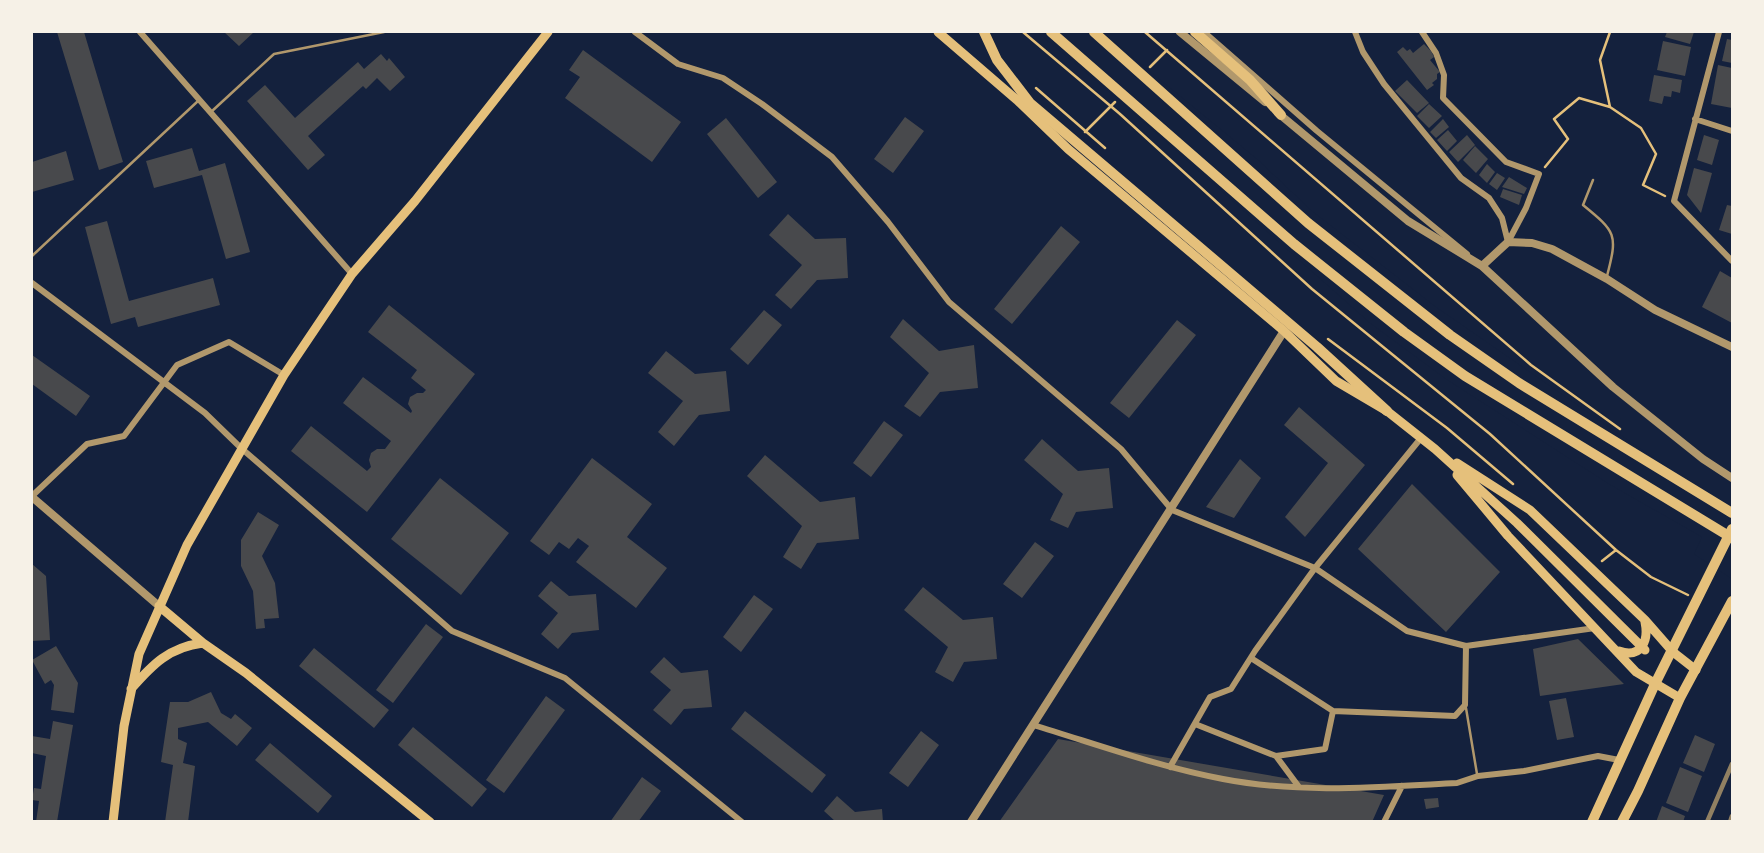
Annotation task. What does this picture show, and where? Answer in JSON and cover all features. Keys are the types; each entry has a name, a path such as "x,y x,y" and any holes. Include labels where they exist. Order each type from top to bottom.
{"highway":[{"path":"984,32 998,60 1030,103 1387,411"},
{"path":"1051,32 1294,244 1405,332 1465,376 1732,538"},
{"path":"1094,32 1308,223 1450,335 1519,383 1732,513"},
{"path":"1195,32 1250,80 1281,115"}],"main road":[{"path":"113,821 130,690 139,654 187,545 285,374 352,274 415,201 548,32"},
{"path":"938,32 1017,100 1068,149 1284,331 1336,381 1387,411 1435,449 1517,523 1645,650"},
{"path":"1435,449 1530,509 1674,650 1698,666"},
{"path":"1435,449 1508,536 1636,672 1680,698"},
{"path":"1592,821 1655,684 1732,529"},
{"path":"1622,821 1680,698 1732,601"},
{"path":"159,606 430,821"},
{"path":"1617,651 1630,654 1642,648 1647,636 1645,620"},
{"path":"130,690 158,660 176,649 203,643"}],"street":[{"path":"140,32 352,274"},
{"path":"635,32 678,64 723,78 832,157 888,222 949,302 1121,449 1172,510 1315,569 1407,631 1465,646 1595,628"},
{"path":"1180,32 1408,221 1482,266"},
{"path":"1205,32 1317,131 1482,266 1613,387 1703,459 1732,478"},
{"path":"1355,32 1363,52 1392,94 1461,178 1489,198 1502,218 1508,242"},
{"path":"1422,32 1436,53 1444,75 1443,98 1506,162 1539,174 1526,208 1508,242 1482,266"},
{"path":"1720,32 1674,201 1732,261"},
{"path":"1695,119 1732,131"},
{"path":"1508,242 1532,243 1552,249 1655,310 1730,344"},
{"path":"32,283 205,413 241,448 452,631 565,678 742,821"},
{"path":"971,821 1284,331"},
{"path":"159,606 32,496 87,444 124,436 177,365 229,342 285,374"},
{"path":"1170,767 1210,697 1231,689 1315,569 1421,438"},
{"path":"1251,658 1333,711 1455,716 1465,705 1465,646"},
{"path":"1195,724 1276,756 1325,749 1333,711"},
{"path":"1033,725 1170,767 1224,779 1299,786 1457,783 1478,776 1524,771 1598,756 1619,760"},
{"path":"1276,756 1299,786"},
{"path":"1384,821 1402,786"}],"lane":[{"path":"211,112 274,54 384,32"},
{"path":"32,256 199,100"},
{"path":"1593,180 1583,205 1609,226 1615,248 1606,279"},
{"path":"1465,705 1478,776"}],"path":[{"path":"1023,32 1120,114 1312,289 1490,434 1616,550 1651,577 1698,599"},
{"path":"1146,32 1531,365 1627,433"},
{"path":"1610,32 1600,60 1610,107"},
{"path":"1033,86 1106,150"},
{"path":"1539,174 1568,139 1554,120 1579,98 1610,107 1640,128 1656,154 1643,185 1674,201"},
{"path":"1326,338 1447,428 1521,491"},
{"path":"1596,565 1616,550"}],"pier":[{"path":"1037,32 1102,32 1257,159 1312,211 1436,307 1732,512 1732,579 1694,554 1702,537 1609,484 1446,379 1370,323 1120,101"}],"building":[{"path":"57,32 84,32 123,162 99,170"},
{"path":"224,32 254,32 239,46"},
{"path":"1667,32 1694,32 1690,44 1665,37"},
{"path":"1727,39 1732,40 1732,63 1722,61"},
{"path":"1663,41 1691,47 1685,76 1657,70"},
{"path":"1424,44 1434,57 1430,60 1440,72 1432,83 1434,85 1427,90 1397,52 1403,47 1413,53"},
{"path":"583,50 681,122 652,162 565,98 580,77 569,70"},
{"path":"381,54 387,61 389,58 405,77 390,91 377,78 366,89 363,86 308,136 325,155 308,170 247,101 265,85 295,118 358,62 364,69"},
{"path":"1718,65 1732,68 1732,108 1711,104"},
{"path":"1654,75 1682,80 1680,93 1672,91 1671,97 1664,96 1662,104 1649,101"},
{"path":"1407,80 1429,103 1417,113 1395,91"},
{"path":"1429,104 1442,116 1429,128 1417,116"},
{"path":"905,117 924,131 893,173 874,159"},
{"path":"726,118 777,182 758,198 707,134"},
{"path":"1443,119 1449,127 1436,138 1430,132"},
{"path":"1448,130 1457,141 1447,151 1437,140"},
{"path":"1467,135 1475,145 1458,162 1449,152"},
{"path":"1704,135 1719,140 1712,165 1697,160"},
{"path":"1475,146 1488,159 1476,173 1463,160"},
{"path":"192,148 199,171 225,163 250,252 226,259 202,175 154,188 146,161"},
{"path":"66,151 74,180 32,192 32,162"},
{"path":"1487,164 1495,172 1487,183 1479,175"},
{"path":"1694,168 1712,173 1701,213 1687,195"},
{"path":"1497,173 1505,178 1497,190 1489,184"},
{"path":"1509,177 1527,188 1524,194 1502,187"},
{"path":"1503,189 1522,195 1519,205 1500,197"},
{"path":"1727,205 1732,206 1732,234 1719,230"},
{"path":"788,214 815,239 846,238 848,278 817,280 791,309 775,295 802,265 769,235"},
{"path":"107,221 129,301 213,278 220,305 138,327 135,317 111,324 85,227"},
{"path":"1061,226 1080,242 1012,324 994,309"},
{"path":"1720,271 1732,278 1732,323 1702,307"},
{"path":"389,305 475,374 367,512 291,451 311,426 367,471 371,467 371,453 377,449 385,449 391,441 343,403 363,377 411,413 408,404 410,397 426,390 411,378 417,370 368,332"},
{"path":"764,310 782,325 748,365 730,349"},
{"path":"903,319 939,351 974,345 978,388 940,392 920,417 904,406 929,373 890,337"},
{"path":"1177,320 1196,335 1129,418 1110,403"},
{"path":"666,351 695,374 726,371 730,411 699,415 674,446 658,432 683,401 648,373"},
{"path":"32,355 90,396 76,416 32,384"},
{"path":"1299,407 1365,465 1305,537 1285,517 1328,463 1284,425"},
{"path":"884,421 903,435 871,477 853,463"},
{"path":"1042,439 1078,471 1109,468 1113,508 1076,512 1068,528 1050,520 1063,494 1024,460"},
{"path":"765,455 820,502 855,497 859,539 817,543 801,569 783,557 802,526 747,476"},
{"path":"592,458 652,504 627,537 667,568 636,608 576,562 589,546 578,538 569,549 559,542 549,555 530,541"},
{"path":"1240,459 1261,478 1234,518 1206,507"},
{"path":"440,478 509,533 461,595 391,539"},
{"path":"1412,484 1500,572 1446,632 1358,549"},
{"path":"258,512 279,525 262,556 275,583 279,618 264,619 265,628 256,629 253,591 241,566 241,540"},
{"path":"1035,542 1054,556 1022,598 1003,584"},
{"path":"32,564 46,576 50,640 32,641"},
{"path":"551,581 569,596 596,594 599,630 572,633 558,649 541,634 558,613 538,596"},
{"path":"923,587 963,620 993,617 997,659 964,662 953,682 935,672 948,647 904,610"},
{"path":"754,595 773,609 741,652 723,637"},
{"path":"426,624 443,637 393,703 376,690"},
{"path":"1578,639 1624,684 1540,696 1533,649"},
{"path":"56,646 78,683 74,713 51,710 54,685 51,680 45,684 32,660"},
{"path":"314,648 389,710 374,728 299,666"},
{"path":"664,657 681,673 708,670 712,707 684,709 671,725 653,710 671,690 650,672"},
{"path":"211,692 221,713 231,719 235,714 252,728 237,746 208,722 178,728 178,739 187,743 183,763 195,766 188,822 165,822 173,765 161,762 170,702 188,702"},
{"path":"546,696 565,710 504,793 486,780"},
{"path":"1566,698 1574,737 1557,740 1549,701"},
{"path":"745,711 826,775 812,793 731,729"},
{"path":"53,721 73,725 57,822 36,822 39,801 32,800 34,788 41,789 46,756 32,753 32,736 50,739"},
{"path":"413,727 487,789 472,807 398,745"},
{"path":"921,731 939,745 908,787 889,773"},
{"path":"1695,735 1715,744 1704,772 1683,763"},
{"path":"1058,739 1384,795 1372,822 999,822"},
{"path":"270,743 332,796 318,813 255,760"},
{"path":"1680,767 1702,776 1688,812 1666,803"},
{"path":"642,777 661,791 638,822 610,822"},
{"path":"837,796 855,812 882,809 883,822 836,822 824,811"},
{"path":"1438,798 1439,807 1426,809 1424,799"},
{"path":"1662,806 1685,816 1683,822 1656,822"}],"railway":[{"path":"1707,822 1732,764"},
{"path":"1730,822 1732,816"}]}
